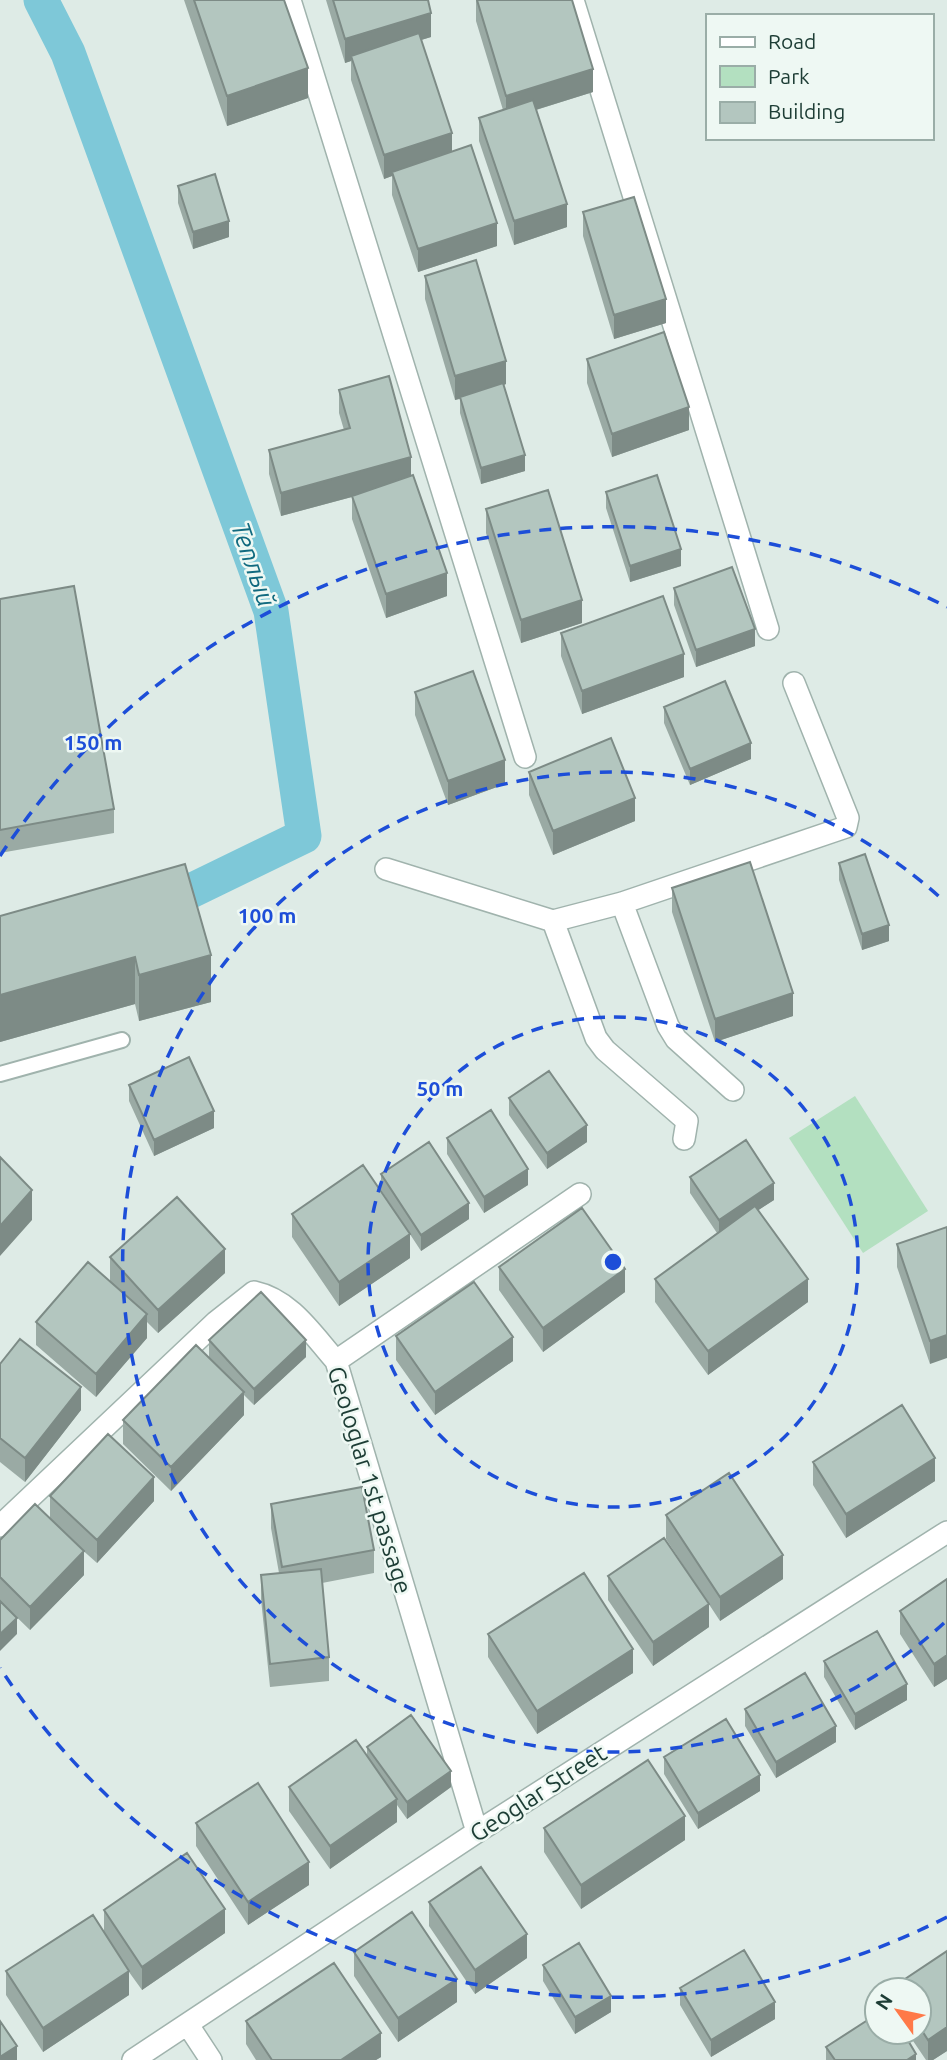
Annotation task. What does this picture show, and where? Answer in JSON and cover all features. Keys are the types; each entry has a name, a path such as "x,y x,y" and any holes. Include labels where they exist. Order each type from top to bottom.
{"street":[{"path":"290,0 525,757"},
{"path":"573,0 768,629"},
{"path":"386,869 553,921 622,903 846,827 848,818 794,683"},
{"path":"622,903 668,1026 676,1039 733,1090"},
{"path":"553,921 596,1038 604,1051 687,1121 684,1139"},
{"path":"336,1361 580,1194"},
{"name":"Geologlar 1st passage","path":"0,1526 216,1322 254,1292 269,1295 294,1312 336,1361 477,1832"},
{"name":"Geoglar Street","path":"133,2060 477,1832 947,1532"},
{"path":"188,2025 211,2060"}],"lane":[{"path":"0,1074 122,1040"}],"green space":[{"path":"855,1096 928,1211 863,1253 789,1138"}],"building":[{"path":"194,0 284,0 308,68 227,96"},
{"path":"333,0 428,0 431,13 345,39"},
{"path":"477,0 572,0 593,69 506,96"},
{"path":"419,33 452,133 384,155 351,56"},
{"path":"533,100 567,204 514,221 479,118"},
{"path":"471,145 497,223 418,249 392,172"},
{"path":"215,174 229,221 193,232 178,186"},
{"path":"634,197 666,299 614,315 583,212"},
{"path":"476,260 506,361 455,376 425,276"},
{"path":"664,332 689,407 612,434 587,359"},
{"path":"389,376 411,457 281,493 269,450 350,428 339,390"},
{"path":"503,383 525,455 481,468 460,397"},
{"path":"413,475 447,573 386,594 352,496"},
{"path":"657,475 681,549 630,566 606,492"},
{"path":"548,490 582,600 521,620 486,509"},
{"path":"732,567 755,629 696,650 674,588"},
{"path":"74,586 114,809 0,830 0,599"},
{"path":"663,596 684,654 582,691 561,633"},
{"path":"473,671 505,760 448,781 415,692"},
{"path":"725,681 751,743 690,769 664,707"},
{"path":"611,738 635,798 553,831 529,772"},
{"path":"865,854 889,925 862,934 839,863"},
{"path":"750,862 793,993 715,1019 672,888"},
{"path":"185,864 211,955 139,975 135,957 0,995 0,916"},
{"path":"189,1057 214,1111 154,1140 129,1085"},
{"path":"549,1071 587,1125 547,1153 509,1098"},
{"path":"491,1110 528,1169 484,1197 447,1138"},
{"path":"746,1140 774,1183 719,1220 690,1177"},
{"path":"429,1142 469,1203 421,1235 381,1174"},
{"path":"0,1157 32,1190 0,1226"},
{"path":"363,1165 410,1234 339,1282 292,1214"},
{"path":"177,1197 225,1249 158,1310 110,1257"},
{"path":"755,1206 808,1279 708,1351 655,1279"},
{"path":"582,1208 625,1269 543,1328 499,1267"},
{"path":"947,1227 947,1335 930,1341 897,1244"},
{"path":"88,1262 147,1314 96,1374 36,1322"},
{"path":"474,1282 513,1337 435,1392 396,1336"},
{"path":"261,1292 306,1340 254,1389 209,1340"},
{"path":"20,1339 81,1387 25,1458 0,1438 0,1364"},
{"path":"196,1345 244,1392 171,1467 123,1420"},
{"path":"902,1405 935,1458 846,1514 813,1462"},
{"path":"108,1434 154,1477 97,1540 50,1496"},
{"path":"729,1473 783,1555 720,1597 666,1515"},
{"path":"362,1487 374,1550 282,1567 271,1504"},
{"path":"35,1504 84,1551 30,1607 0,1577 0,1540"},
{"path":"664,1538 709,1604 653,1642 608,1576"},
{"path":"321,1569 329,1657 270,1664 261,1575"},
{"path":"584,1573 633,1649 537,1711 488,1634"},
{"path":"947,1579 947,1655 934,1664 900,1611"},
{"path":"0,1601 17,1618 0,1634"},
{"path":"877,1631 907,1684 855,1714 824,1661"},
{"path":"805,1673 836,1726 776,1762 745,1709"},
{"path":"411,1715 451,1771 407,1802 367,1747"},
{"path":"726,1719 760,1775 698,1813 664,1757"},
{"path":"356,1740 397,1799 330,1846 289,1787"},
{"path":"648,1760 685,1816 581,1885 544,1828"},
{"path":"258,1783 309,1862 248,1902 196,1823"},
{"path":"187,1853 225,1909 142,1967 104,1910"},
{"path":"481,1867 527,1934 475,1970 429,1902"},
{"path":"412,1912 457,1979 398,2018 354,1952"},
{"path":"93,1915 129,1971 43,2028 6,1971"},
{"path":"579,1943 611,1996 575,2017 543,1965"},
{"path":"744,1950 775,2002 711,2040 680,1988"},
{"path":"947,1951 947,2027 933,2037 933,1976 910,1976"},
{"path":"334,1963 381,2033 341,2060 272,2060 246,2021"},
{"path":"0,2021 17,2046 0,2057"},
{"path":"863,2023 863,2046 911,2046 916,2054 907,2060 835,2060 826,2047"}],"waterway":[{"name":"Теплый","path":"41,0 68,53 271,611 304,836 164,904 147,909"}]}
